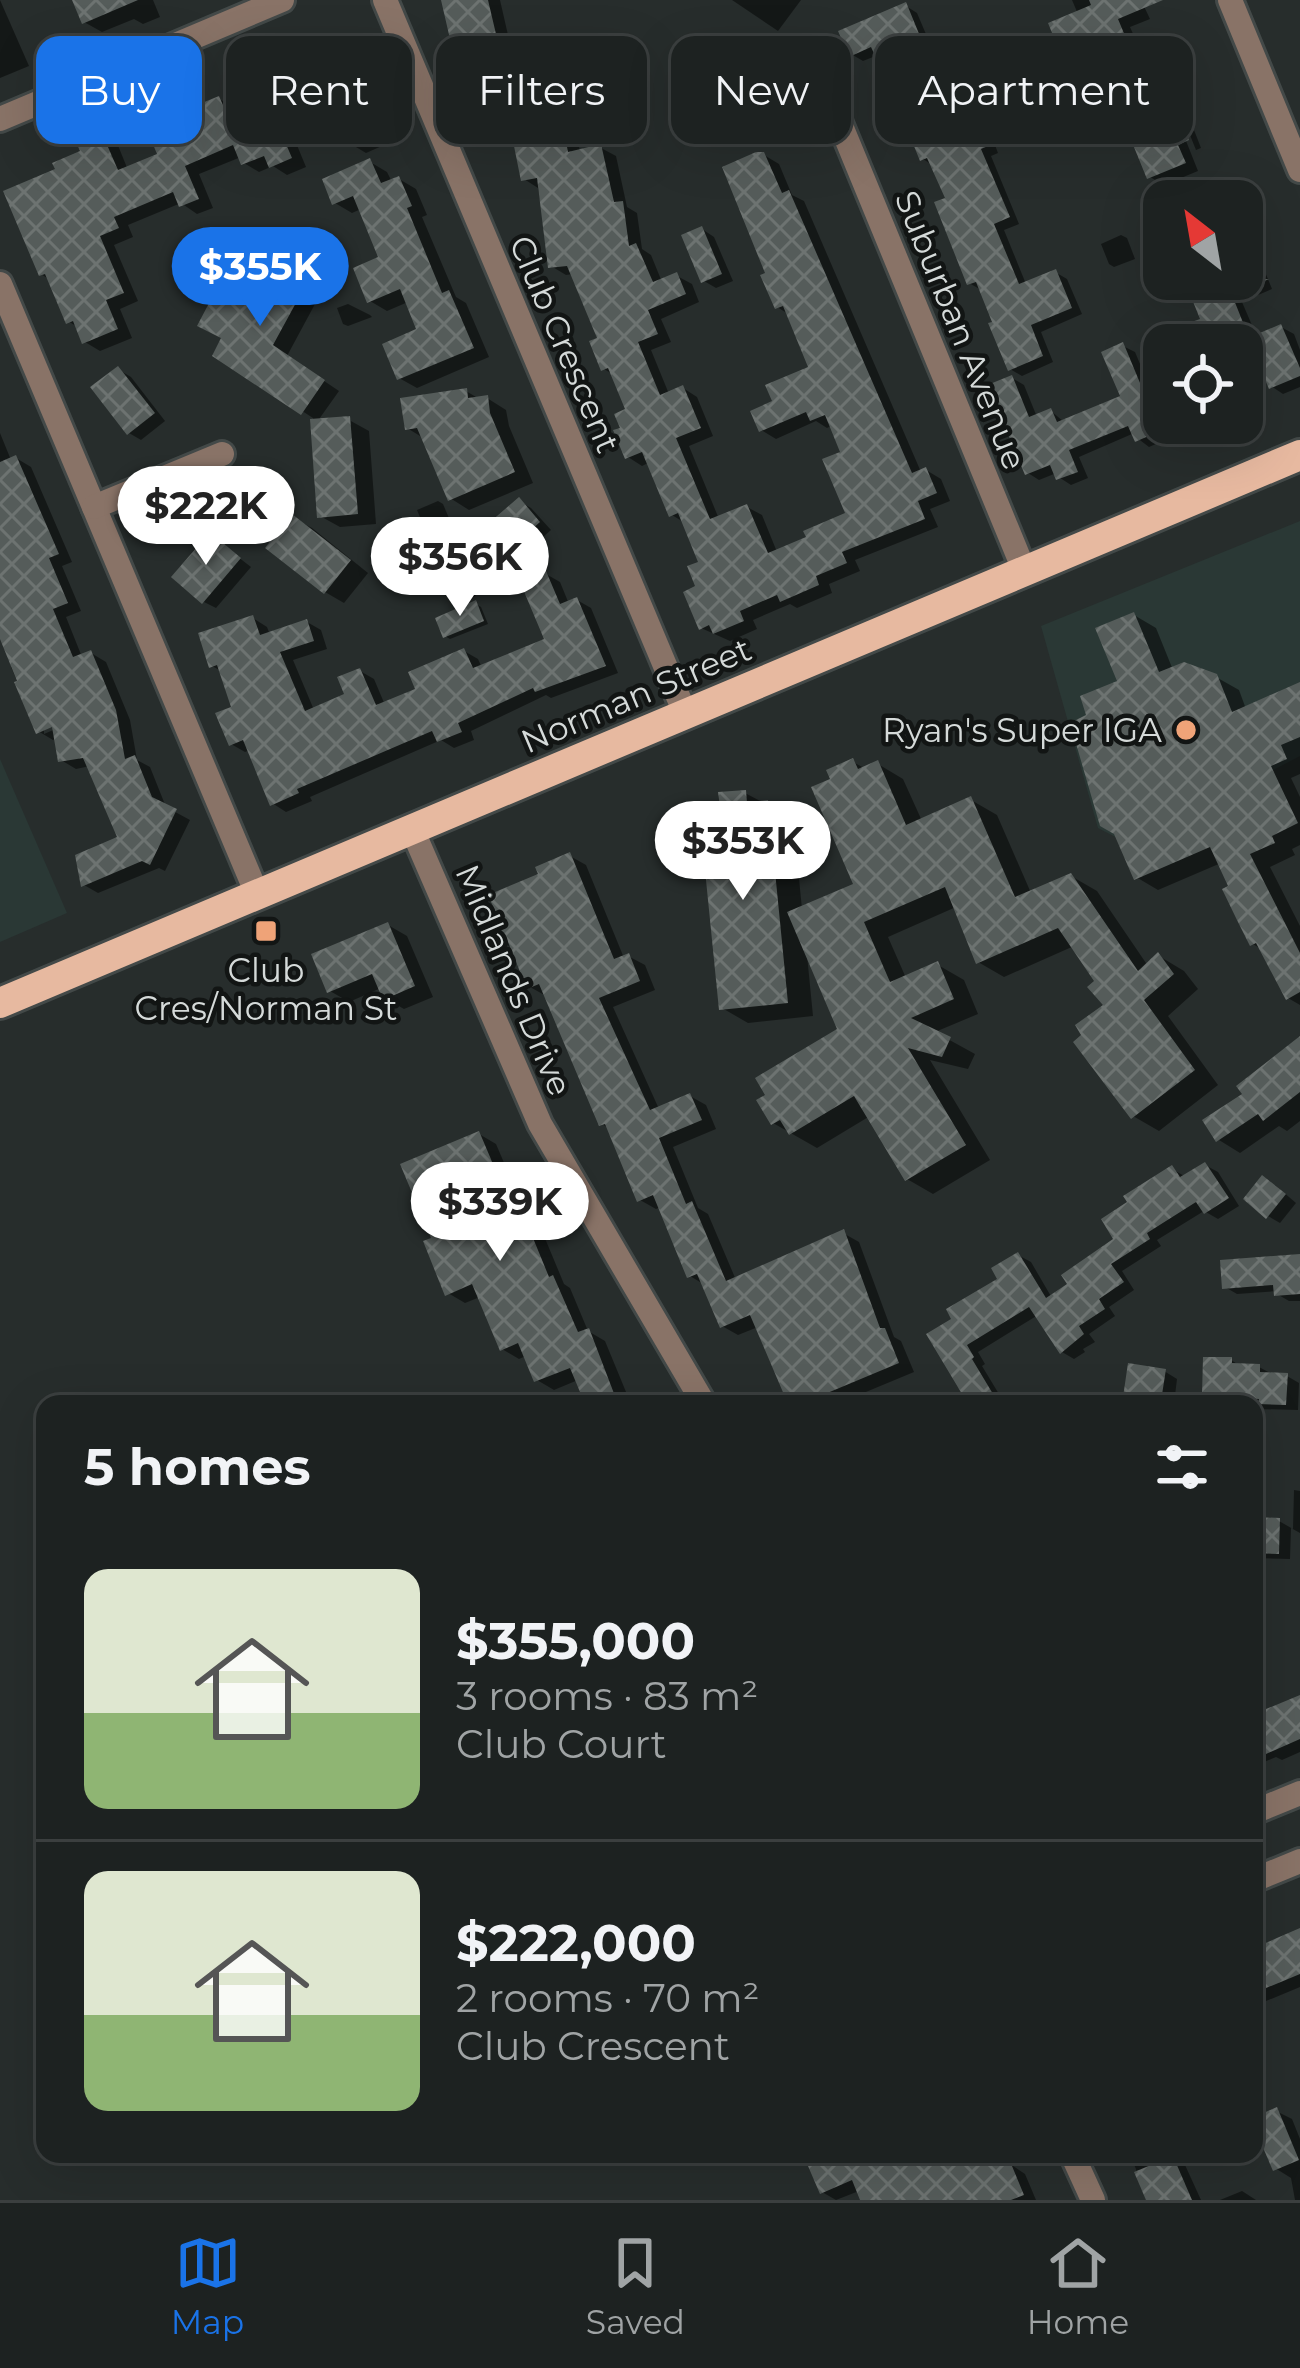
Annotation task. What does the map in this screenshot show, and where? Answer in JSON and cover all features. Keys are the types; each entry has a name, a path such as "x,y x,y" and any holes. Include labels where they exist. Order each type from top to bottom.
{"main road":[{"name":"Norman Street","path":"0,1003 1300,455"}],"street":[{"path":"0,119 282,0"},
{"name":"Club Crescent","path":"385,0 685,713"},
{"path":"1230,0 1300,170"},
{"name":"Suburban Avenue","path":"849,144 1024,570"},
{"path":"0,284 257,894"},
{"path":"94,507 222,454"},
{"name":"Midlands Drive","path":"412,829 540,1124 699,1395"},
{"path":"1263,1808 1300,1793"},
{"path":"1263,1876 1300,1861"},
{"path":"1076,2163 1093,2200"}],"shaded area":[{"path":"1300,521 1300,756 1131,845 1098,828 1041,626"},
{"path":"0,759 67,913 0,942"}],"building":[{"path":"72,0 138,0 82,24"},
{"path":"441,0 488,0 496,36 449,36"},
{"path":"1089,0 1163,0 1118,19 1125,36 1053,36 1048,23 1091,5"},
{"path":"906,2 920,36 875,36 875,56 871,47 851,56 851,36 840,36 838,31"},
{"path":"219,96 226,112 226,144 286,144 292,158 269,168 264,156 241,165 233,145 185,166 199,199 179,207 173,192 114,217 119,228 100,236 124,293 106,300 118,329 82,344 73,321 66,324 45,274 39,276 3,191 55,169 52,163 80,151 77,144 107,144 118,170 157,154 153,144 202,144 202,103"},
{"path":"514,144 566,144 568,152 601,144 614,202 623,201 629,246 636,243 653,282 677,272 686,294 648,310 658,334 638,342 660,395 683,385 701,428 676,438 710,519 747,504 768,553 845,513 822,459 840,452 825,415 810,421 806,412 759,432 750,411 772,401 765,385 808,367 783,306 775,309 760,275 765,273 722,167 764,152 782,193 789,190 912,473 926,467 937,493 918,501 925,519 842,552 847,563 816,576 819,585 780,602 777,595 740,611 744,621 713,634 709,625 699,630 683,592 695,586 687,566 698,562 678,513 669,517 642,452 625,459 613,430 620,428 614,414 625,409 608,368 601,371 589,341 597,338 567,266 548,268 537,178 521,181"},
{"path":"913,144 987,144 981,149 1010,217 994,224 1019,284 1056,269 1072,308 1031,325 1043,356 1008,371 976,282 967,285 934,202 945,198 927,158 920,161"},
{"path":"1133,144 1180,144 1186,163 1147,179"},
{"path":"370,158 381,183 399,176 442,293 449,290 474,348 397,380 382,344 416,329 400,289 367,303 353,268 378,257 353,196 332,205 322,179"},
{"path":"702,226 722,274 701,283 681,235"},
{"path":"237,250 282,274 286,267 309,279 273,345 325,380 301,415 212,356 221,338 197,326"},
{"path":"1192,300 1234,300 1244,324 1186,324 1200,319"},
{"path":"1281,324 1300,376 1269,389 1263,374 1263,332"},
{"path":"1123,342 1143,390 1143,438 1135,442 1128,426 1069,450 1078,472 1056,480 1050,465 1025,475 985,386 1012,375 1029,417 1051,408 1057,422 1120,396 1101,352"},
{"path":"118,366 155,413 127,435 90,387"},
{"path":"467,388 468,398 488,395 490,413 515,472 448,501 417,428 405,430 400,398"},
{"path":"350,416 358,514 317,518 310,419"},
{"path":"16,455 59,554 49,558 68,603 53,609 73,657 91,650 116,710 125,759 135,755 152,797 177,809 150,865 142,861 81,887 75,855 117,837 83,758 58,762 52,727 36,734 0,639 0,462"},
{"path":"519,497 540,522 453,599 441,570 488,550 475,535"},
{"path":"292,514 351,560 324,594 265,548"},
{"path":"210,532 241,558 202,604 171,577"},
{"path":"546,571 560,604 577,597 606,666 535,692 533,688 458,723 462,732 437,742 432,731 297,789 299,793 270,806 243,740 229,746 215,713 231,707 217,665 209,668 198,633 253,615 260,635 307,619 314,641 280,652 305,711 344,694 337,677 360,668 376,705 415,689 408,672 464,648 473,668 544,639 520,582"},
{"path":"476,600 484,621 443,638 435,618"},
{"name":"Ryan's Super IGA","path":"1134,612 1159,672 1184,662 1217,674 1232,712 1300,682 1300,737 1281,745 1287,759 1271,766 1298,823 1272,836 1275,843 1250,854 1300,953 1300,992 1286,1000 1256,943 1250,946 1236,918 1210,847 1134,880 1114,834 1100,826 1070,723 1086,715 1080,696 1117,681 1095,628"},
{"path":"853,758 858,769 878,760 906,825 971,796 1015,897 1071,873 1138,971 1158,952 1174,974 1144,1000 1195,1070 1131,1119 1073,1042 1081,1035 1075,1025 1103,1005 1087,987 1094,981 1058,928 976,964 945,887 864,922 890,982 938,961 954,999 911,1018 951,1037 942,1057 908,1048 966,1145 905,1181 854,1096 789,1135 780,1120 771,1125 756,1100 765,1095 755,1078 837,1029 787,912 853,884 811,787 830,779 826,770"},
{"path":"746,790 747,803 768,800 788,1003 719,1010 699,810 720,807 718,792"},
{"path":"570,852 614,959 629,953 640,981 599,998 650,1110 690,1093 702,1120 659,1138 726,1281 844,1229 880,1328 885,1328 899,1363 823,1395 784,1395 750,1315 720,1328 697,1274 687,1278 653,1195 637,1202 539,984 527,989 506,937 495,941 485,917 496,913 488,895 538,874 535,867"},
{"path":"388,922 415,986 383,1000 372,974 327,993 311,954"},
{"path":"1300,1036 1300,1092 1263,1121 1258,1114 1216,1142 1202,1120 1242,1094 1236,1086"},
{"path":"479,1131 507,1197 515,1194 578,1332 589,1328 615,1395 581,1395 570,1368 534,1382 518,1343 500,1351 472,1284 445,1296 423,1241 431,1238 400,1164"},
{"path":"1205,1162 1229,1198 1204,1214 1196,1202 1147,1233 1150,1239 1111,1264 1124,1282 1099,1299 1105,1309 1079,1326 1084,1334 1060,1354 1029,1307 967,1345 994,1395 963,1395 926,1334 951,1319 946,1309 997,1279 991,1268 1018,1252 1046,1298 1067,1284 1061,1275 1113,1239 1101,1219 1127,1202 1123,1196 1172,1165 1180,1177"},
{"path":"1262,1175 1286,1194 1266,1219 1243,1199"},
{"path":"1300,1254 1300,1294 1274,1296 1273,1285 1222,1289 1220,1260"},
{"path":"1203,1357 1232,1357 1232,1363 1260,1364 1260,1372 1288,1373 1286,1405 1263,1404 1263,1395 1202,1395"},
{"path":"1128,1363 1166,1369 1162,1395 1123,1395"},
{"path":"1263,1517 1280,1518 1279,1554 1263,1553"},
{"path":"1300,1695 1300,1739 1266,1754 1263,1710"},
{"path":"1300,1928 1300,1974 1263,1989 1263,1944"},
{"path":"1277,2107 1299,2160 1273,2171 1263,2147 1263,2113"},
{"path":"1011,2163 1024,2195 1011,2200 860,2200 852,2180 820,2194 808,2166"},
{"path":"1156,2163 1176,2163 1192,2200 1146,2200 1134,2172"}],"place":[{"name":"Ryan's Super IGA","path":"1186,730"},
{"name":"Club Cres/Norman St","path":"266,931"}]}
